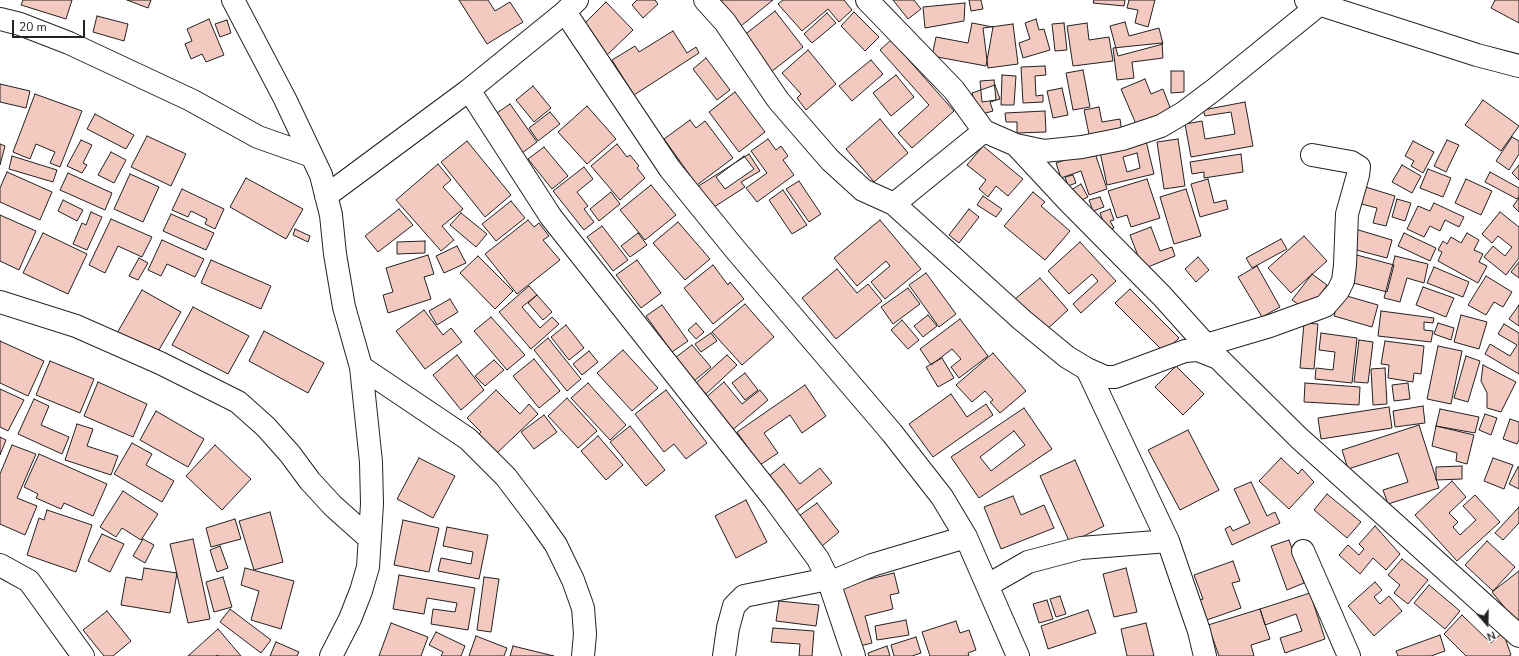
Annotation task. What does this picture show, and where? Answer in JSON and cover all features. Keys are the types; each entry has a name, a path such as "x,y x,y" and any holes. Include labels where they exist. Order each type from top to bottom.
{"street":[{"path":"233,0 285,99 321,175 331,215 335,254 344,307 361,367 371,462 372,504 368,567 361,591 350,619 331,656"},
{"path":"705,0 725,22 778,100 830,160 863,190 894,204 1022,320 1066,357 1105,377 1115,377 1185,351 1198,350 1212,352 1270,326 1325,306 1338,291 1343,281 1347,214 1359,167 1351,162 1312,155"},
{"path":"867,0 954,90 984,131 1016,145 1044,151 1122,139 1161,126 1183,113 1215,89 1313,2 1477,55 1519,66"},
{"path":"326,196 469,90 571,6 670,169 734,248 892,433 942,497 966,537 1018,656"},
{"path":"0,20 20,24 69,43 191,100 258,137 312,156"},
{"path":"469,90 551,217 774,499 818,559 828,581 854,656"},
{"path":"894,204 984,131"},
{"path":"1016,145 1068,201 1162,296 1212,352 1299,438 1519,636"},
{"path":"0,302 76,326 160,363 238,402 266,427 290,454 310,481 333,506 370,539"},
{"path":"361,367 468,439 506,477 524,500 556,545 573,580 582,608 585,634 583,656"},
{"path":"1087,369 1168,541 1199,631 1205,656"},
{"path":"724,656 728,628 734,606 744,596 828,581 872,565 966,537"},
{"path":"988,585 1028,562 1081,548 1168,541"},
{"path":"1303,551 1349,656"},
{"path":"0,565 29,581 83,656"}],"building":[{"path":"23,0 72,0 66,19 21,5"},
{"path":"127,0 151,0 148,8"},
{"path":"459,0 488,0 495,11 510,2 523,22 487,44"},
{"path":"637,0 655,0 658,4 643,18 632,5"},
{"path":"712,0 773,0 736,30"},
{"path":"783,0 844,0 852,10 839,22 828,9 802,31 778,4"},
{"path":"893,0 914,0 921,9 908,19"},
{"path":"969,0 981,0 983,9 971,11"},
{"path":"1094,0 1125,0 1124,6 1093,3"},
{"path":"1129,0 1155,0 1148,27 1135,23 1138,10 1127,8"},
{"path":"1495,0 1519,0 1519,23 1491,8"},
{"path":"606,2 633,30 606,56 579,29"},
{"path":"965,3 964,21 925,28 923,7"},
{"path":"775,11 803,47 771,72 743,36"},
{"path":"854,12 879,37 865,51 841,26"},
{"path":"827,13 836,23 812,43 804,34"},
{"path":"97,16 128,24 124,41 93,32"},
{"path":"209,19 224,55 206,62 202,54 191,59 185,44 192,41 187,29"},
{"path":"1036,19 1039,30 1044,29 1050,50 1023,58 1019,43 1030,39 1025,23"},
{"path":"227,20 231,33 220,37 215,24"},
{"path":"1125,22 1129,36 1159,28 1163,44 1118,56 1110,26"},
{"path":"972,23 993,27 986,66 932,56 936,37 968,43"},
{"path":"1064,23 1067,50 1055,51 1052,24"},
{"path":"1087,23 1089,40 1109,37 1113,61 1073,66 1067,26"},
{"path":"1013,24 1018,64 988,68 983,28"},
{"path":"673,31 687,53 696,47 699,53 634,95 612,60 635,46 639,52"},
{"path":"891,40 954,111 912,148 898,133 929,105 880,50"},
{"path":"1162,43 1163,58 1132,62 1134,78 1117,80 1113,48"},
{"path":"808,50 836,84 806,110 797,98 801,94 782,73"},
{"path":"706,58 730,90 717,100 693,69"},
{"path":"871,60 883,74 852,101 839,86"},
{"path":"1045,66 1046,75 1035,76 1036,96 1043,95 1043,102 1023,103 1021,67"},
{"path":"1083,70 1090,107 1073,110 1066,73"},
{"path":"1171,71 1184,71 1184,92 1171,93"},
{"path":"896,75 914,97 891,116 873,93"},
{"path":"1002,75 1016,76 1014,105 1001,105"},
{"path":"1145,79 1151,94 1163,89 1171,110 1136,124 1121,89"},
{"path":"994,80 996,100 982,102 980,81"},
{"path":"0,84 30,91 26,108 0,102"},
{"path":"995,85 1000,99 990,102 993,111 979,115 972,93"},
{"path":"533,86 551,108 534,122 516,100"},
{"path":"1062,88 1068,115 1053,118 1047,91"},
{"path":"735,92 765,132 739,152 709,112"},
{"path":"35,94 82,111 60,167 50,163 55,152 36,144 30,159 13,152"},
{"path":"1483,100 1519,126 1501,151 1465,125"},
{"path":"1245,102 1253,146 1191,157 1185,124 1202,121 1205,139 1235,134 1231,112 1205,116 1203,110"},
{"path":"510,104 537,142 522,153 494,115"},
{"path":"587,106 616,139 587,164 558,132"},
{"path":"1099,107 1102,122 1120,119 1122,133 1090,139 1084,110"},
{"path":"1045,111 1046,132 1017,133 1017,122 1006,122 1005,113"},
{"path":"550,112 560,124 538,141 529,128"},
{"path":"95,114 134,135 126,149 87,129"},
{"path":"880,119 908,153 874,182 846,149"},
{"path":"690,120 696,128 705,121 733,158 697,185 664,139"},
{"path":"147,136 186,154 171,186 131,167"},
{"path":"1512,137 1519,141 1519,154 1509,170 1496,161"},
{"path":"768,139 776,150 781,146 788,156 783,160 794,175 757,202 746,188 767,173 751,151"},
{"path":"1178,139 1185,186 1164,189 1157,142"},
{"path":"81,140 92,145 83,163 87,165 82,173 67,166"},
{"path":"1447,140 1459,145 1446,172 1434,166"},
{"path":"467,141 511,195 485,217 441,162"},
{"path":"1146,141 1154,174 1107,185 1100,152","holes":["1137,153 1140,168 1127,172 1123,157"]},
{"path":"1413,141 1434,152 1423,173 1411,166 1414,161 1405,156"},
{"path":"0,144 5,146 0,165"},
{"path":"617,144 627,157 630,155 639,166 637,168 645,178 620,200 591,166"},
{"path":"983,146 1023,179 1008,196 996,186 988,197 979,189 986,180 967,165"},
{"path":"544,147 568,176 552,189 528,159"},
{"path":"1094,150 1107,189 1089,195 1081,171 1061,178 1056,163"},
{"path":"111,152 126,160 114,183 98,175"},
{"path":"749,154 760,171 741,182 745,187 711,209 697,187"},
{"path":"1241,154 1243,172 1204,178 1204,172 1192,174 1190,162"},
{"path":"12,156 57,170 53,182 9,169"},
{"path":"744,156 754,169 725,189 716,177"},
{"path":"438,164 451,180 443,187 463,209 442,226 454,240 441,251 396,200"},
{"path":"1402,165 1421,176 1412,193 1392,182"},
{"path":"1519,165 1519,180 1512,173"},
{"path":"584,167 593,179 577,192 588,206 584,209 594,222 584,230 553,191"},
{"path":"1428,169 1451,178 1443,197 1420,188"},
{"path":"7,172 52,192 40,220 0,202 0,188"},
{"path":"1490,172 1519,188 1519,196 1517,199 1485,182"},
{"path":"68,173 112,193 105,210 60,190"},
{"path":"130,174 159,187 143,222 114,209"},
{"path":"1073,175 1076,183 1068,186 1065,177"},
{"path":"246,178 303,209 286,239 230,207"},
{"path":"1147,179 1160,218 1131,227 1127,215 1117,218 1108,191"},
{"path":"1208,179 1214,203 1226,200 1228,209 1200,217 1191,184"},
{"path":"1466,179 1492,191 1481,215 1455,203"},
{"path":"799,181 821,214 809,222 786,189"},
{"path":"1081,184 1088,197 1078,202 1071,190"},
{"path":"651,185 676,215 645,240 620,210"},
{"path":"1359,185 1395,196 1386,226 1373,223 1377,208 1354,202"},
{"path":"182,189 224,209 215,229 205,224 207,219 191,211 188,217 172,210"},
{"path":"1186,189 1201,236 1174,244 1160,197"},
{"path":"783,190 807,225 792,234 769,200"},
{"path":"611,192 620,204 599,221 590,209"},
{"path":"1033,192 1045,202 1041,206 1070,231 1045,260 1004,226"},
{"path":"983,196 1002,209 996,217 977,205"},
{"path":"1100,197 1104,207 1093,211 1089,200"},
{"path":"1519,198 1519,212 1513,206"},
{"path":"1397,199 1411,203 1405,221 1392,217"},
{"path":"63,200 83,210 77,221 58,211"},
{"path":"511,201 525,218 496,241 482,224"},
{"path":"1434,203 1464,217 1459,227 1445,220 1440,231 1430,226 1424,237 1407,229 1418,206 1430,211"},
{"path":"399,209 413,225 378,252 365,236"},
{"path":"969,209 979,217 959,243 949,235"},
{"path":"1110,209 1114,220 1110,221 1114,228 1107,231 1100,213"},
{"path":"91,212 102,217 87,250 73,244 82,223 86,225"},
{"path":"1500,212 1519,227 1519,258 1506,275 1484,257 1493,246 1505,256 1512,247 1498,236 1492,243 1482,234"},
{"path":"461,213 487,234 476,247 450,225"},
{"path":"171,214 214,233 206,250 163,231"},
{"path":"0,215 36,231 19,270 0,261"},
{"path":"111,219 152,237 142,257 118,246 105,273 89,265"},
{"path":"528,220 534,227 539,223 549,236 543,240 560,260 517,294 485,254"},
{"path":"880,220 921,269 885,299 871,282 890,266 886,261 857,286 834,258"},
{"path":"678,222 710,259 685,280 653,243"},
{"path":"602,226 628,260 613,271 587,237"},
{"path":"1151,227 1160,251 1172,247 1175,256 1143,269 1130,235"},
{"path":"295,229 310,236 308,242 293,235"},
{"path":"1355,229 1392,240 1387,258 1349,248"},
{"path":"43,233 87,254 68,294 23,273"},
{"path":"638,233 647,245 630,257 621,246"},
{"path":"1404,233 1436,248 1430,261 1398,246"},
{"path":"1467,233 1479,240 1474,250 1483,254 1479,262 1487,266 1478,283 1438,261 1442,252 1438,250 1443,241 1447,244 1451,237 1461,243"},
{"path":"1304,236 1327,261 1291,293 1268,268"},
{"path":"1281,239 1287,249 1252,268 1246,258"},
{"path":"162,240 204,259 195,277 167,264 161,276 148,270"},
{"path":"425,241 425,253 397,254 397,242"},
{"path":"1080,242 1116,281 1081,313 1073,304 1098,281 1092,274 1069,294 1048,271"},
{"path":"457,246 466,263 444,273 436,256"},
{"path":"1353,254 1394,265 1387,292 1346,281"},
{"path":"428,255 434,274 424,277 431,299 388,313 383,295 393,292 386,268"},
{"path":"478,256 513,291 495,309 460,273"},
{"path":"1395,256 1428,264 1424,283 1407,278 1400,302 1384,298"},
{"path":"1198,257 1209,270 1196,282 1185,269"},
{"path":"139,258 148,263 138,280 129,276"},
{"path":"211,260 271,286 261,309 201,283"},
{"path":"637,260 661,293 641,308 616,275"},
{"path":"1519,262 1519,278 1511,272"},
{"path":"713,265 728,285 730,282 744,299 713,324 684,288"},
{"path":"1257,266 1280,307 1262,317 1238,277"},
{"path":"1434,267 1469,282 1463,297 1427,283"},
{"path":"837,269 857,293 868,284 882,301 836,339 802,298"},
{"path":"926,273 956,314 939,327 909,285"},
{"path":"1312,274 1327,285 1308,311 1292,300"},
{"path":"1486,276 1512,292 1503,307 1494,302 1486,315 1468,305"},
{"path":"1040,278 1068,310 1044,332 1015,299"},
{"path":"529,286 537,295 522,307 540,328 552,317 559,324 531,349 499,312"},
{"path":"1423,287 1454,298 1446,317 1416,305"},
{"path":"908,288 920,304 893,324 881,307"},
{"path":"1130,289 1179,338 1164,352 1115,303"},
{"path":"142,290 181,312 156,355 117,333"},
{"path":"1340,294 1378,305 1372,327 1334,316"},
{"path":"537,295 552,312 543,320 528,303"},
{"path":"450,299 458,312 437,325 429,311"},
{"path":"745,304 774,337 742,365 712,332"},
{"path":"662,305 688,341 672,352 646,316"},
{"path":"1519,305 1519,326 1509,319"},
{"path":"193,307 249,336 228,374 172,345"},
{"path":"424,310 443,335 451,328 462,342 425,369 396,331"},
{"path":"1381,311 1434,318 1433,323 1424,322 1424,330 1433,331 1431,342 1378,336"},
{"path":"928,315 937,326 923,337 914,326"},
{"path":"1461,315 1487,322 1479,349 1454,342"},
{"path":"491,317 525,355 507,370 474,331"},
{"path":"960,319 988,356 959,378 951,367 961,359 952,349 931,365 920,349"},
{"path":"902,320 919,340 908,349 891,330"},
{"path":"696,323 704,332 696,339 688,330"},
{"path":"1304,323 1318,324 1314,369 1300,368"},
{"path":"1438,323 1454,328 1451,340 1434,334"},
{"path":"1504,324 1519,333 1519,374 1485,354 1490,344 1510,356 1517,345 1498,334"},
{"path":"566,325 584,348 569,360 551,337"},
{"path":"264,331 324,363 308,393 249,361"},
{"path":"711,333 717,341 701,352 695,344"},
{"path":"1321,333 1357,338 1352,383 1315,379 1316,368 1333,370 1335,352 1319,350"},
{"path":"548,338 581,379 567,391 534,350"},
{"path":"1359,340 1373,342 1368,383 1354,382"},
{"path":"0,341 44,361 28,396 0,383"},
{"path":"1385,341 1424,346 1421,374 1414,373 1413,382 1388,378 1389,365 1381,364"},
{"path":"692,345 711,367 694,381 675,358"},
{"path":"1438,346 1462,351 1451,404 1427,399"},
{"path":"623,350 658,388 632,411 597,373"},
{"path":"589,351 598,362 582,375 573,364"},
{"path":"993,353 1026,391 1000,413 990,402 993,400 985,391 972,402 956,385"},
{"path":"457,355 484,390 461,410 433,375"},
{"path":"727,355 737,365 706,394 696,383"},
{"path":"1466,356 1480,361 1468,402 1454,398"},
{"path":"942,358 954,378 938,387 926,367"},
{"path":"534,359 560,391 539,408 513,376"},
{"path":"494,360 504,370 485,386 475,376"},
{"path":"50,361 94,379 80,413 36,395"},
{"path":"1483,365 1516,382 1501,412 1487,408 1487,393 1481,381"},
{"path":"1176,366 1204,394 1183,415 1155,387"},
{"path":"1385,368 1387,404 1373,405 1371,369"},
{"path":"745,373 758,390 745,400 732,383"},
{"path":"98,382 147,404 133,437 84,416"},
{"path":"724,382 742,404 760,390 768,400 730,432 704,399"},
{"path":"588,383 626,425 610,440 571,398"},
{"path":"1305,383 1360,387 1359,405 1304,402"},
{"path":"1408,383 1410,399 1394,401 1392,385"},
{"path":"805,385 826,416 802,433 790,415 764,433 778,453 760,465 737,432"},
{"path":"0,389 24,400 8,431 0,427"},
{"path":"496,390 520,414 529,404 538,414 496,454 478,435 481,432 467,418"},
{"path":"666,390 707,443 686,459 674,444 664,452 635,414"},
{"path":"951,394 967,417 986,404 993,415 933,457 909,424"},
{"path":"567,398 597,431 578,448 548,416"},
{"path":"34,399 49,406 41,425 69,437 62,454 18,434"},
{"path":"1423,406 1425,423 1395,427 1393,411"},
{"path":"1389,407 1392,428 1321,439 1318,418"},
{"path":"1024,408 1052,449 979,498 951,457","holes":["1014,431 1025,445 991,471 980,457"]},
{"path":"1440,409 1479,417 1475,433 1436,426"},
{"path":"156,411 204,439 188,467 140,440"},
{"path":"1485,414 1497,418 1491,435 1479,430"},
{"path":"544,415 557,432 534,449 521,432"},
{"path":"1510,419 1519,422 1519,440 1517,444 1503,439"},
{"path":"77,424 93,429 87,446 118,456 111,475 65,460"},
{"path":"1419,425 1439,488 1388,504 1383,490 1408,482 1398,453 1348,469 1342,450"},
{"path":"630,426 665,470 646,486 610,442"},
{"path":"1436,426 1474,435 1467,464 1456,461 1457,453 1432,446"},
{"path":"1188,430 1219,490 1180,510 1148,450"},
{"path":"598,436 623,465 606,480 581,451"},
{"path":"0,437 6,440 0,455"},
{"path":"132,443 152,454 146,465 174,481 162,502 114,474"},
{"path":"12,445 36,454 17,498 37,506 25,535 0,524 0,474"},
{"path":"215,445 251,479 222,510 186,476"},
{"path":"39,454 107,484 93,516 64,503 61,509 36,498 38,494 24,487"},
{"path":"419,458 455,476 433,518 397,499"},
{"path":"1281,458 1298,474 1302,469 1314,482 1289,509 1259,481"},
{"path":"1493,458 1513,465 1504,489 1484,481"},
{"path":"1075,460 1104,526 1070,543 1040,476"},
{"path":"784,464 800,484 820,468 832,483 796,511 769,476"},
{"path":"1462,466 1462,479 1436,480 1436,467"},
{"path":"1519,467 1519,489 1509,484"},
{"path":"1452,481 1466,497 1449,513 1458,522 1453,527 1460,535 1476,520 1463,506 1475,495 1500,522 1457,561 1415,515"},
{"path":"1251,482 1267,516 1275,512 1280,523 1232,545 1225,529 1230,526 1233,531 1250,523 1234,489"},
{"path":"123,491 158,514 141,540 122,528 116,537 100,527"},
{"path":"1327,494 1361,522 1347,538 1314,510"},
{"path":"1013,496 1021,515 1044,505 1054,528 1001,549 984,507"},
{"path":"746,500 767,542 736,558 715,516"},
{"path":"817,503 839,532 822,546 799,516"},
{"path":"1519,507 1519,523 1503,540 1495,533"},
{"path":"47,510 92,525 76,572 27,555 39,518 44,520"},
{"path":"270,512 283,562 254,570 239,521"},
{"path":"235,519 241,539 211,547 206,528"},
{"path":"403,520 439,528 429,572 394,565"},
{"path":"1375,526 1400,554 1386,570 1373,558 1360,574 1339,555 1348,545 1359,555 1364,549 1359,544"},
{"path":"447,527 488,535 479,579 438,571 441,558 471,564 473,552 443,546"},
{"path":"102,534 124,544 110,572 88,561"},
{"path":"143,539 154,545 145,563 133,556"},
{"path":"193,539 210,619 188,623 170,544"},
{"path":"1289,540 1304,583 1287,590 1271,546"},
{"path":"1487,541 1515,567 1493,591 1465,565"},
{"path":"220,546 228,568 217,572 210,550"},
{"path":"1402,559 1428,580 1408,604 1394,593 1400,585 1388,575"},
{"path":"1233,561 1240,581 1232,583 1241,608 1204,621 1197,601 1203,599 1194,575"},
{"path":"144,568 177,573 170,613 121,605 126,577 142,580"},
{"path":"245,568 294,581 281,629 251,620 259,591 241,585"},
{"path":"1126,568 1137,612 1114,617 1103,574"},
{"path":"1519,571 1519,625 1492,592"},
{"path":"894,573 899,593 890,595 893,609 865,616 872,643 856,647 841,586"},
{"path":"399,575 475,588 468,630 431,624 433,609 455,612 457,603 427,598 424,614 393,609"},
{"path":"223,577 232,607 214,612 206,582"},
{"path":"484,577 499,579 491,632 477,630"},
{"path":"1375,582 1382,590 1374,597 1380,604 1389,596 1402,611 1374,636 1348,606"},
{"path":"1429,585 1460,611 1445,629 1414,603"},
{"path":"1310,593 1325,639 1285,653 1280,638 1302,631 1296,614 1265,625 1260,609"},
{"path":"1060,596 1066,614 1056,617 1050,599"},
{"path":"1047,600 1053,619 1039,623 1033,604"},
{"path":"779,601 819,605 816,626 776,621"},
{"path":"230,609 271,640 261,653 220,622"},
{"path":"1260,609 1270,639 1251,645 1254,656 1219,656 1208,625"},
{"path":"1088,610 1096,633 1048,649 1041,626"},
{"path":"107,611 131,641 113,656 104,656 83,630"},
{"path":"1462,615 1491,643 1503,632 1511,655 1466,656 1444,634"},
{"path":"906,620 909,635 877,640 875,626"},
{"path":"956,621 960,633 969,630 976,650 968,653 969,656 930,656 922,632"},
{"path":"391,623 428,637 421,656 379,656"},
{"path":"1146,623 1154,656 1127,656 1121,629"},
{"path":"773,628 814,631 812,656 799,656 800,644 771,642"},
{"path":"218,629 241,656 188,656"},
{"path":"436,632 465,646 461,656 441,656 443,652 429,645"},
{"path":"1440,635 1445,651 1431,656 1398,656 1396,651"},
{"path":"476,636 507,648 504,656 469,656"},
{"path":"916,637 921,653 912,656 894,656 891,645"},
{"path":"276,642 299,652 297,656 270,656"},
{"path":"513,646 554,656 510,656"},
{"path":"887,646 890,656 869,656 868,653"}]}
